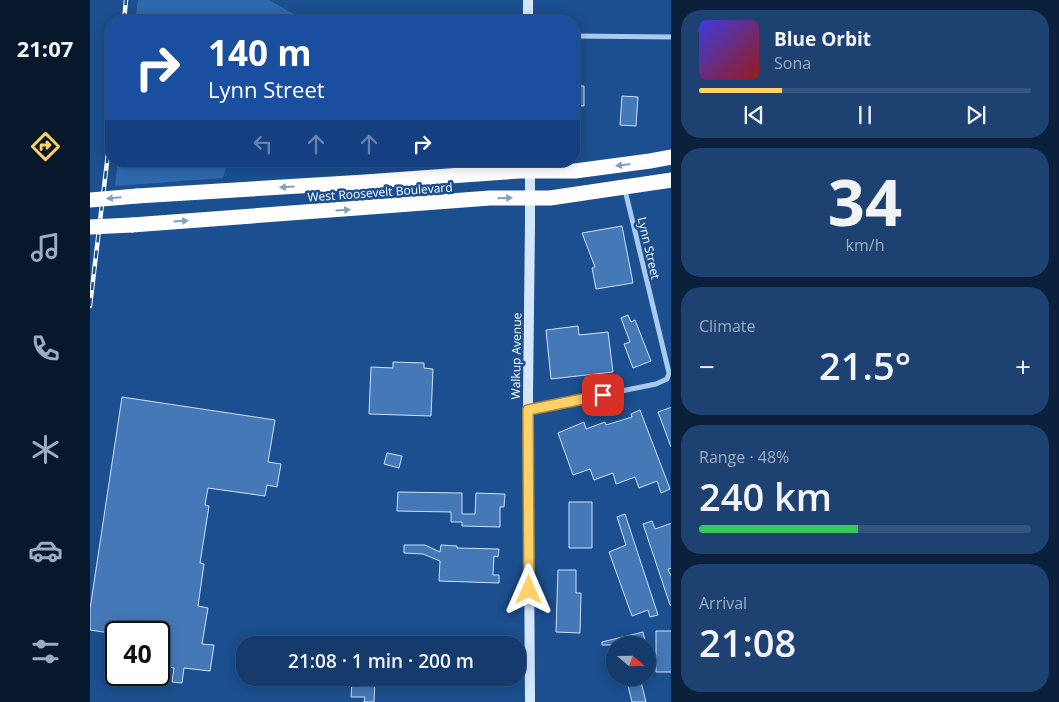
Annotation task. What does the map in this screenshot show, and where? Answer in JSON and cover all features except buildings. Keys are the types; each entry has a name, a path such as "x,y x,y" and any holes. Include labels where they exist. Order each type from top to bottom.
{"highway":[{"name":"West Roosevelt Boulevard","path":"539,167 575,171 671,157"},
{"name":"West Roosevelt Boulevard","path":"90,200 517,167"},
{"name":"West Roosevelt Boulevard","path":"90,227 490,198 550,198 671,180"}],"street":[{"path":"528,0 528,15"},
{"path":"580,36 671,37"},
{"name":"Walkup Avenue","path":"530,167 528,410 530,702"},
{"name":"Lynn Street","path":"528,410 656,384 667,379 669,373 624,187"}],"shaded area":[{"path":"138,0 269,0 295,15 136,15"},
{"path":"117,167 226,167 223,178 115,186"}],"railway":[{"path":"125,15 126,0"},
{"path":"90,306 106,167"}],"route":[{"path":"529,590 528,410 603,395"}]}
